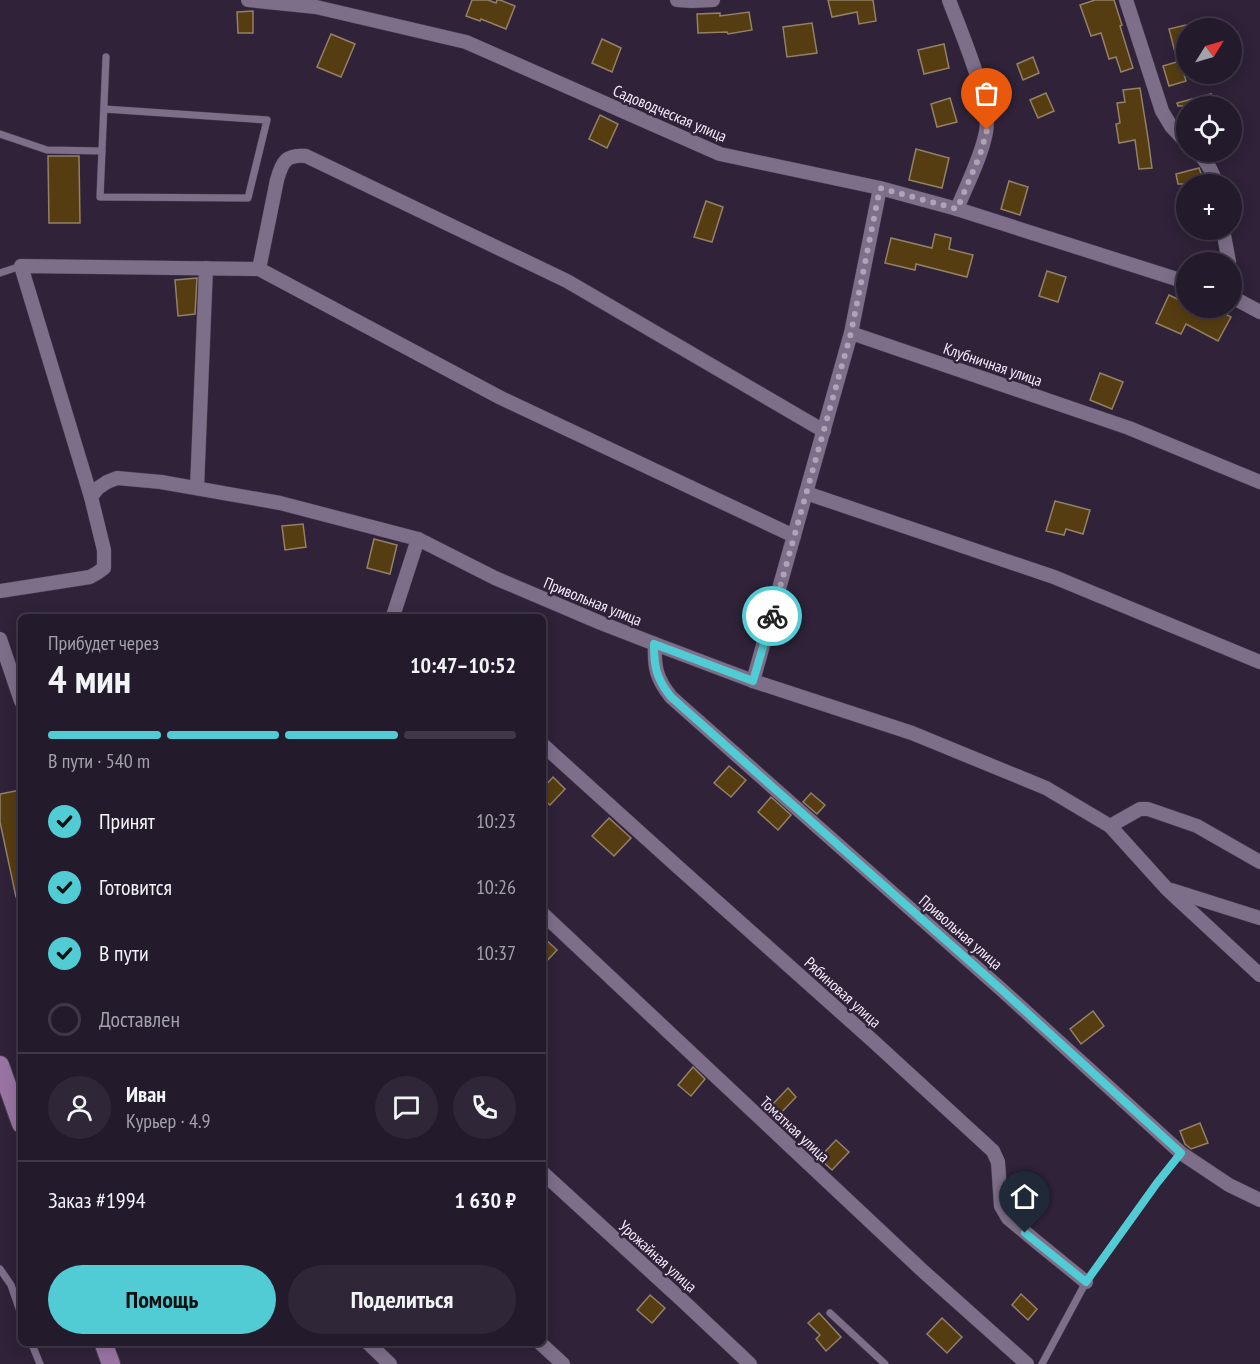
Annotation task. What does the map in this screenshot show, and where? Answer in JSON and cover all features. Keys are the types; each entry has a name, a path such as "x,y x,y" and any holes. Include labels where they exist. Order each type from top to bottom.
{"main road":[{"path":"0,1065 4,1090 18,1118"},
{"path":"104,1346 111,1364"}],"street":[{"name":"Садоводческая улица","path":"248,0 316,7 466,42 720,154 880,188 957,209 1176,279"},
{"path":"677,0 692,2 713,0"},
{"path":"949,0 980,84 987,122 980,155 957,209"},
{"path":"1126,0 1162,111 1176,131"},
{"path":"259,269 282,165 289,157 306,156 567,281 824,431"},
{"path":"753,681 851,333 880,188"},
{"path":"0,591 90,577 104,568 104,550 91,497 21,266 259,269 501,398 794,536"},
{"path":"196,488 206,268"},
{"path":"1242,302 1260,312"},
{"name":"Клубничная улица","path":"851,333 1129,428 1260,482"},
{"name":"Привольная улица","path":"91,497 98,488 117,478 161,482 280,503 418,539 495,578 654,644 656,673 662,686 671,697 1002,990 1181,1153 1228,1185 1260,1200"},
{"path":"806,493 1054,577 1260,662"},
{"path":"396,614 418,539"},
{"path":"0,639 18,692"},
{"path":"654,644 753,681 923,738 1046,788 1110,826 1167,889 1260,975"},
{"name":"Рябиновая улица","path":"546,748 993,1151 998,1162 1003,1211 1021,1230 1086,1282"},
{"path":"1110,826 1140,809 1148,809 1197,826 1260,862"},
{"path":"1167,889 1260,918"},
{"name":"Томатная улица","path":"546,917 924,1272 1027,1364"},
{"name":"Урожайная улица","path":"546,1176 750,1364"},
{"path":"371,1346 390,1364"},
{"path":"543,1346 563,1364"}],"lane":[{"path":"104,109 267,120 248,198 100,197 106,57"},
{"path":"0,134 46,150 102,151"},
{"path":"0,273 21,266"},
{"path":"1042,1364 1086,1282 1181,1153"},
{"path":"0,1269 11,1285 18,1305"},
{"path":"830,1313 885,1364"},
{"path":"33,1346 40,1364"}],"building":[{"path":"472,0 488,0 496,3 500,0 515,6 506,29 466,16"},
{"path":"828,0 873,0 876,21 859,24 857,12 832,17"},
{"path":"1095,0 1114,0 1133,68 1121,72 1116,57 1109,59 1101,33 1091,36 1080,5"},
{"path":"253,11 253,33 238,33 237,12"},
{"path":"749,12 752,30 728,34 727,32 698,33 697,14 720,13 720,16"},
{"path":"812,23 817,53 787,57 783,27"},
{"path":"1176,27 1176,52 1175,52 1169,29"},
{"path":"331,34 355,44 341,77 317,67"},
{"path":"602,39 621,48 612,72 592,63"},
{"path":"944,44 949,68 924,74 918,50"},
{"path":"1033,57 1039,73 1023,80 1017,64"},
{"path":"1176,62 1176,84 1169,86 1163,66"},
{"path":"1140,88 1152,168 1139,169 1135,140 1119,143 1116,124 1120,123 1117,103 1125,102 1123,90"},
{"path":"1046,93 1054,111 1038,118 1030,100"},
{"path":"950,98 957,122 937,127 931,104"},
{"path":"600,115 618,124 607,148 589,139"},
{"path":"916,149 949,158 942,188 909,180"},
{"path":"48,156 79,156 80,223 49,223"},
{"path":"1199,168 1201,174 1176,174"},
{"path":"1009,181 1028,187 1020,215 1001,209"},
{"path":"706,201 723,207 712,242 694,237"},
{"path":"935,234 951,238 949,249 973,255 967,277 916,264 915,270 885,263 891,238 932,248"},
{"path":"1047,271 1066,277 1058,302 1039,296"},
{"path":"197,278 195,314 178,316 175,280"},
{"path":"1169,295 1176,298 1176,318 1230,318 1218,341 1186,324 1181,334 1156,323"},
{"path":"1100,373 1123,382 1112,409 1090,400"},
{"path":"1055,501 1090,510 1083,534 1066,529 1064,535 1046,531"},
{"path":"303,524 306,547 285,550 282,526"},
{"path":"374,539 397,545 390,574 367,568"},
{"path":"729,766 746,780 731,797 714,783"},
{"path":"553,777 565,789 550,805 546,802 546,785"},
{"path":"18,791 18,897 16,897 0,822 0,794"},
{"path":"811,793 825,805 817,814 803,802"},
{"path":"771,797 791,815 778,830 758,812"},
{"path":"609,818 631,838 614,856 592,836"},
{"path":"546,940 557,950 546,962"},
{"path":"1093,1011 1104,1026 1081,1044 1070,1029"},
{"path":"693,1067 705,1079 691,1096 678,1085"},
{"path":"788,1088 796,1097 779,1115 771,1106"},
{"path":"1200,1123 1208,1143 1191,1149 1185,1144 1180,1131"},
{"path":"836,1140 849,1152 832,1170 819,1158"},
{"path":"1021,1294 1037,1309 1028,1320 1012,1305"},
{"path":"650,1295 665,1308 652,1323 637,1310"},
{"path":"819,1313 841,1337 826,1351 816,1339 820,1335 808,1323"},
{"path":"942,1318 962,1337 947,1353 927,1334"}],"way so far":[{"path":"772,616 851,333 880,188 957,209 980,155 987,130"}],"route":[{"path":"772,616 753,681 654,644 656,673 662,686 671,697 1002,990 1181,1153 1086,1282 1025,1233"}]}
